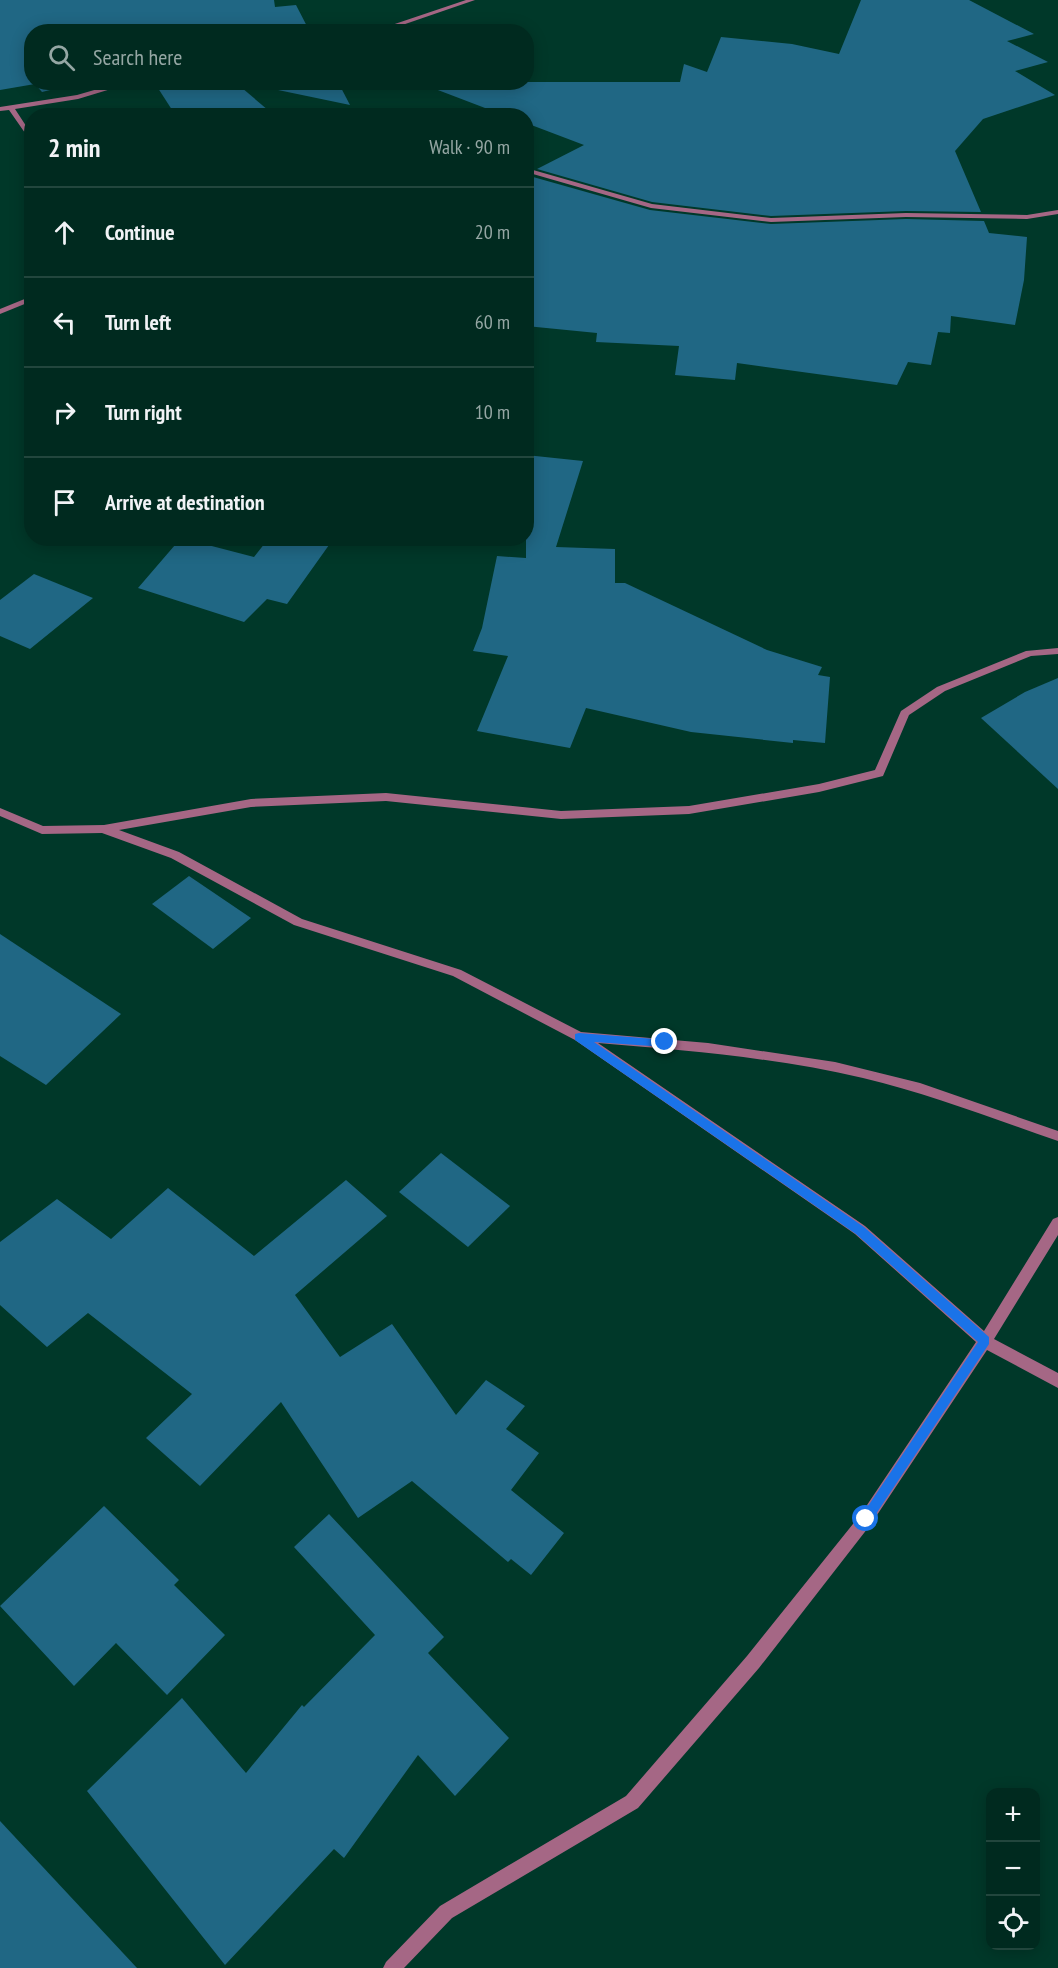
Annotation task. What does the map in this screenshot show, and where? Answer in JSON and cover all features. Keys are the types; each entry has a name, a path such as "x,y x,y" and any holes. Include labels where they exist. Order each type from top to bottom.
{"street":[{"path":"398,24 472,0"},
{"path":"0,109 78,97 103,90"},
{"path":"11,107 24,128"},
{"path":"534,172 651,206 771,220 906,215 1027,217 1058,212"},
{"path":"0,312 24,302"},
{"path":"0,812 42,830 103,830 250,803 386,797 561,815 689,810 819,788 879,773 905,713 941,689 1030,653 1058,651"},
{"path":"103,830 175,855 298,922 457,973 579,1037 860,1230 985,1341 1058,1381"},
{"path":"579,1037 665,1042 835,1067 917,1088 1058,1136"},
{"path":"392,1968 446,1912 632,1802 753,1662 866,1519 985,1341 1058,1223"}],"building":[{"path":"0,0 274,0 275,7 296,5 306,24 24,24 24,86 0,90"},
{"path":"861,0 969,0 1034,34 1007,41 1048,62 1015,71 1055,95 983,119 955,151 981,212 906,211 771,216 652,202 537,169 584,145 534,126 534,108 485,108 438,90 534,90 534,82 680,82 684,64 707,72 721,37 792,44 839,54"},
{"path":"159,90 244,90 266,108 171,108"},
{"path":"278,90 342,90 350,105"},
{"path":"534,177 650,210 771,224 906,219 984,221 989,233 1027,237 1024,280 1015,325 951,316 950,333 938,332 931,365 908,362 897,385 737,363 735,380 675,375 679,346 596,342 597,333 534,327"},
{"path":"534,456 583,461 556,547 615,549 615,583 625,583 767,650 822,667 818,675 830,677 825,743 793,740 793,743 691,732 586,708 570,748 477,731 508,656 473,651 482,628 497,556 526,558 526,546 534,546"},
{"path":"174,546 212,546 254,557 263,546 328,546 287,604 267,599 244,622 138,588"},
{"path":"34,574 93,598 30,649 0,636 0,600"},
{"path":"1058,678 1058,789 981,718 1025,692"},
{"path":"189,876 251,918 213,949 152,904"},
{"path":"0,934 121,1014 46,1085 0,1056"},
{"path":"441,1153 510,1206 468,1247 399,1192"},
{"path":"346,1180 387,1216 295,1295 340,1357 392,1324 456,1415 486,1380 525,1406 506,1429 539,1453 511,1490 564,1533 531,1575 511,1559 508,1562 412,1481 358,1518 281,1402 200,1486 146,1438 192,1394 88,1313 47,1347 0,1305 0,1242 57,1199 111,1239 168,1188 254,1256"},
{"path":"104,1506 179,1580 174,1585 225,1635 167,1695 116,1643 74,1686 0,1606"},
{"path":"329,1514 444,1637 428,1653 509,1738 455,1796 418,1755 344,1858 334,1849 225,1965 87,1791 182,1698 246,1773 302,1705 304,1707 375,1635 294,1547"},
{"path":"0,1821 137,1968 0,1968"}],"route":[{"path":"665,1042 579,1037 860,1230 985,1341 866,1519"}]}
